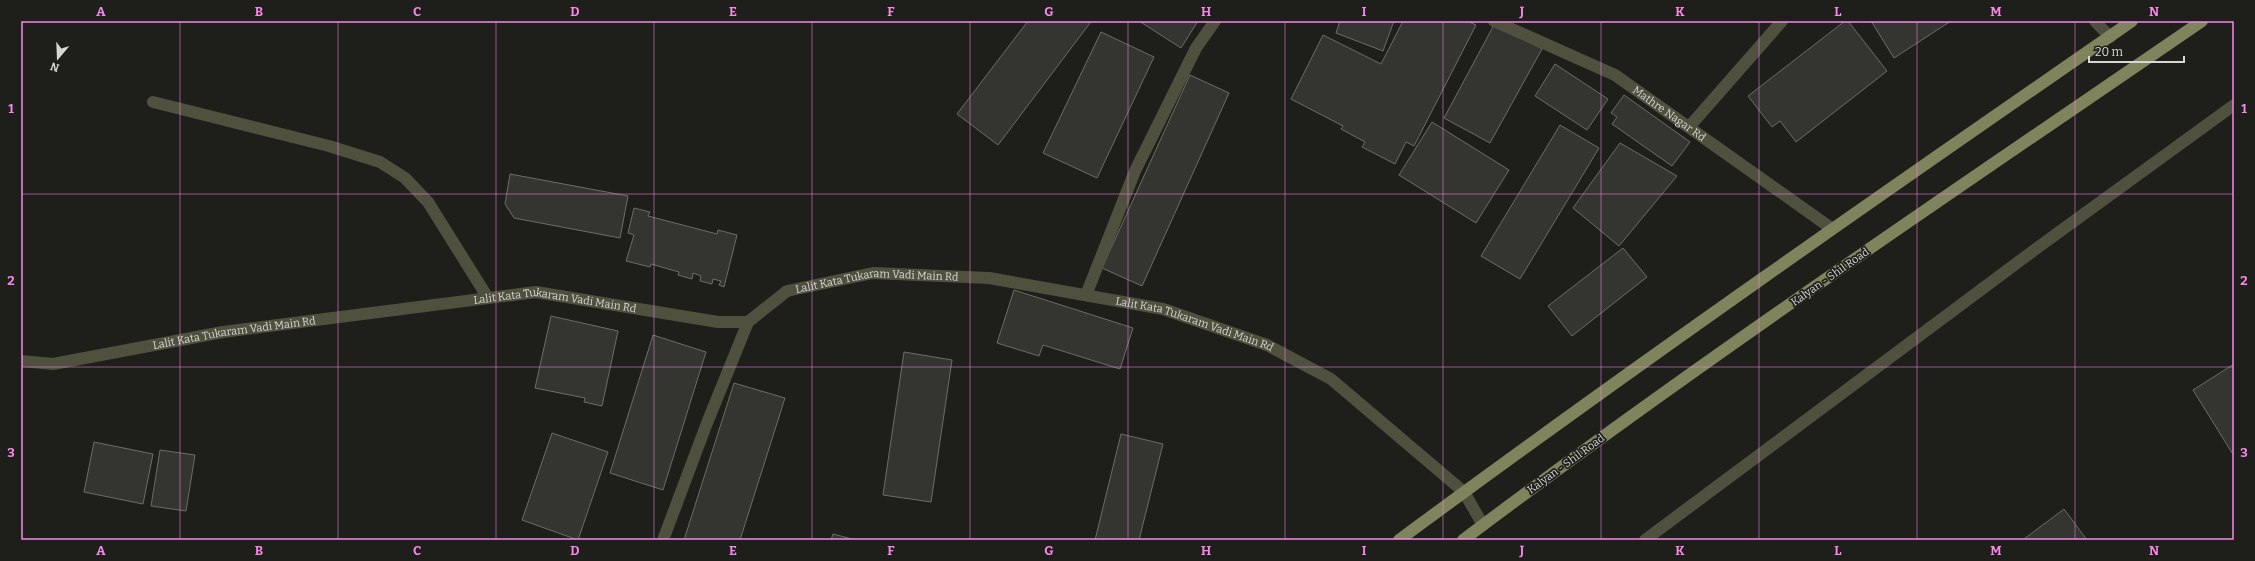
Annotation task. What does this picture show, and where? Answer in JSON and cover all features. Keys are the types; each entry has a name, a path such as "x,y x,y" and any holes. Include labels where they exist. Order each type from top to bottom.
{"main road":[{"path":"1399,540 1548,430 1832,228 2132,21"},
{"name":"Kalyan - Shil Road","path":"1463,540 1571,460 1864,253 2202,21"}],"street":[{"path":"1086,295 1135,171 1196,48 1215,21"},
{"name":"Mathre Nagar Rd","path":"1494,21 1615,75 1832,228"},
{"path":"1689,127 1782,21"},
{"path":"2095,21 2110,36"},
{"path":"153,102 329,146 380,162 405,178 428,202 488,298"},
{"path":"1645,540 2027,255 2234,105"},
{"name":"Lalit Kata Tukaram Vadi Main Rd","path":"21,361 53,364 223,332 536,292 718,322 748,322 786,291 873,273 989,278 1163,309 1267,345 1331,379 1464,492 1483,525"},
{"path":"663,540 748,322"}],"building":[{"path":"1028,21 1086,21 1090,23 998,145 957,114"},
{"path":"1139,21 1198,21 1181,48"},
{"path":"1340,21 1394,21 1383,51 1336,33"},
{"path":"1403,21 1467,21 1476,25 1414,146 1406,142 1395,164 1362,147 1365,142 1341,129 1343,126 1291,99 1323,35 1381,64"},
{"path":"1845,21 1848,21 1887,71 1796,142 1780,121 1772,127 1748,96"},
{"path":"1871,21 1951,21 1894,58"},
{"path":"1495,23 1542,49 1490,143 1444,118"},
{"path":"1101,32 1154,57 1097,178 1043,153"},
{"path":"1555,64 1608,99 1587,130 1535,96"},
{"path":"1190,75 1229,93 1142,286 1102,268"},
{"path":"1624,95 1690,142 1672,166 1612,124 1617,117 1611,113"},
{"path":"1432,122 1509,170 1476,223 1399,175"},
{"path":"1560,125 1599,148 1520,279 1481,256"},
{"path":"1620,143 1677,176 1619,246 1573,208"},
{"path":"510,174 628,196 620,238 514,218 505,204"},
{"path":"634,208 650,212 648,216 717,234 718,230 737,235 724,287 719,285 721,281 713,279 712,284 700,281 701,276 693,273 692,279 678,275 679,272 651,264 650,267 626,261 634,235 628,233"},
{"path":"1623,248 1647,277 1572,336 1548,306"},
{"path":"1014,290 1133,328 1120,369 1043,345 1039,356 997,343"},
{"path":"551,316 618,331 602,406 584,402 585,398 535,388"},
{"path":"653,335 706,352 663,490 610,473"},
{"path":"904,352 952,360 931,502 883,495"},
{"path":"2234,364 2234,456 2193,390"},
{"path":"734,383 785,398 740,540 684,540"},
{"path":"552,433 608,452 578,540 522,520"},
{"path":"1121,434 1163,444 1139,540 1095,540"},
{"path":"94,442 153,454 143,504 84,492"},
{"path":"160,450 195,455 186,511 151,506"},
{"path":"2064,509 2087,540 2024,539"},
{"path":"833,534 856,540 831,540"}]}
